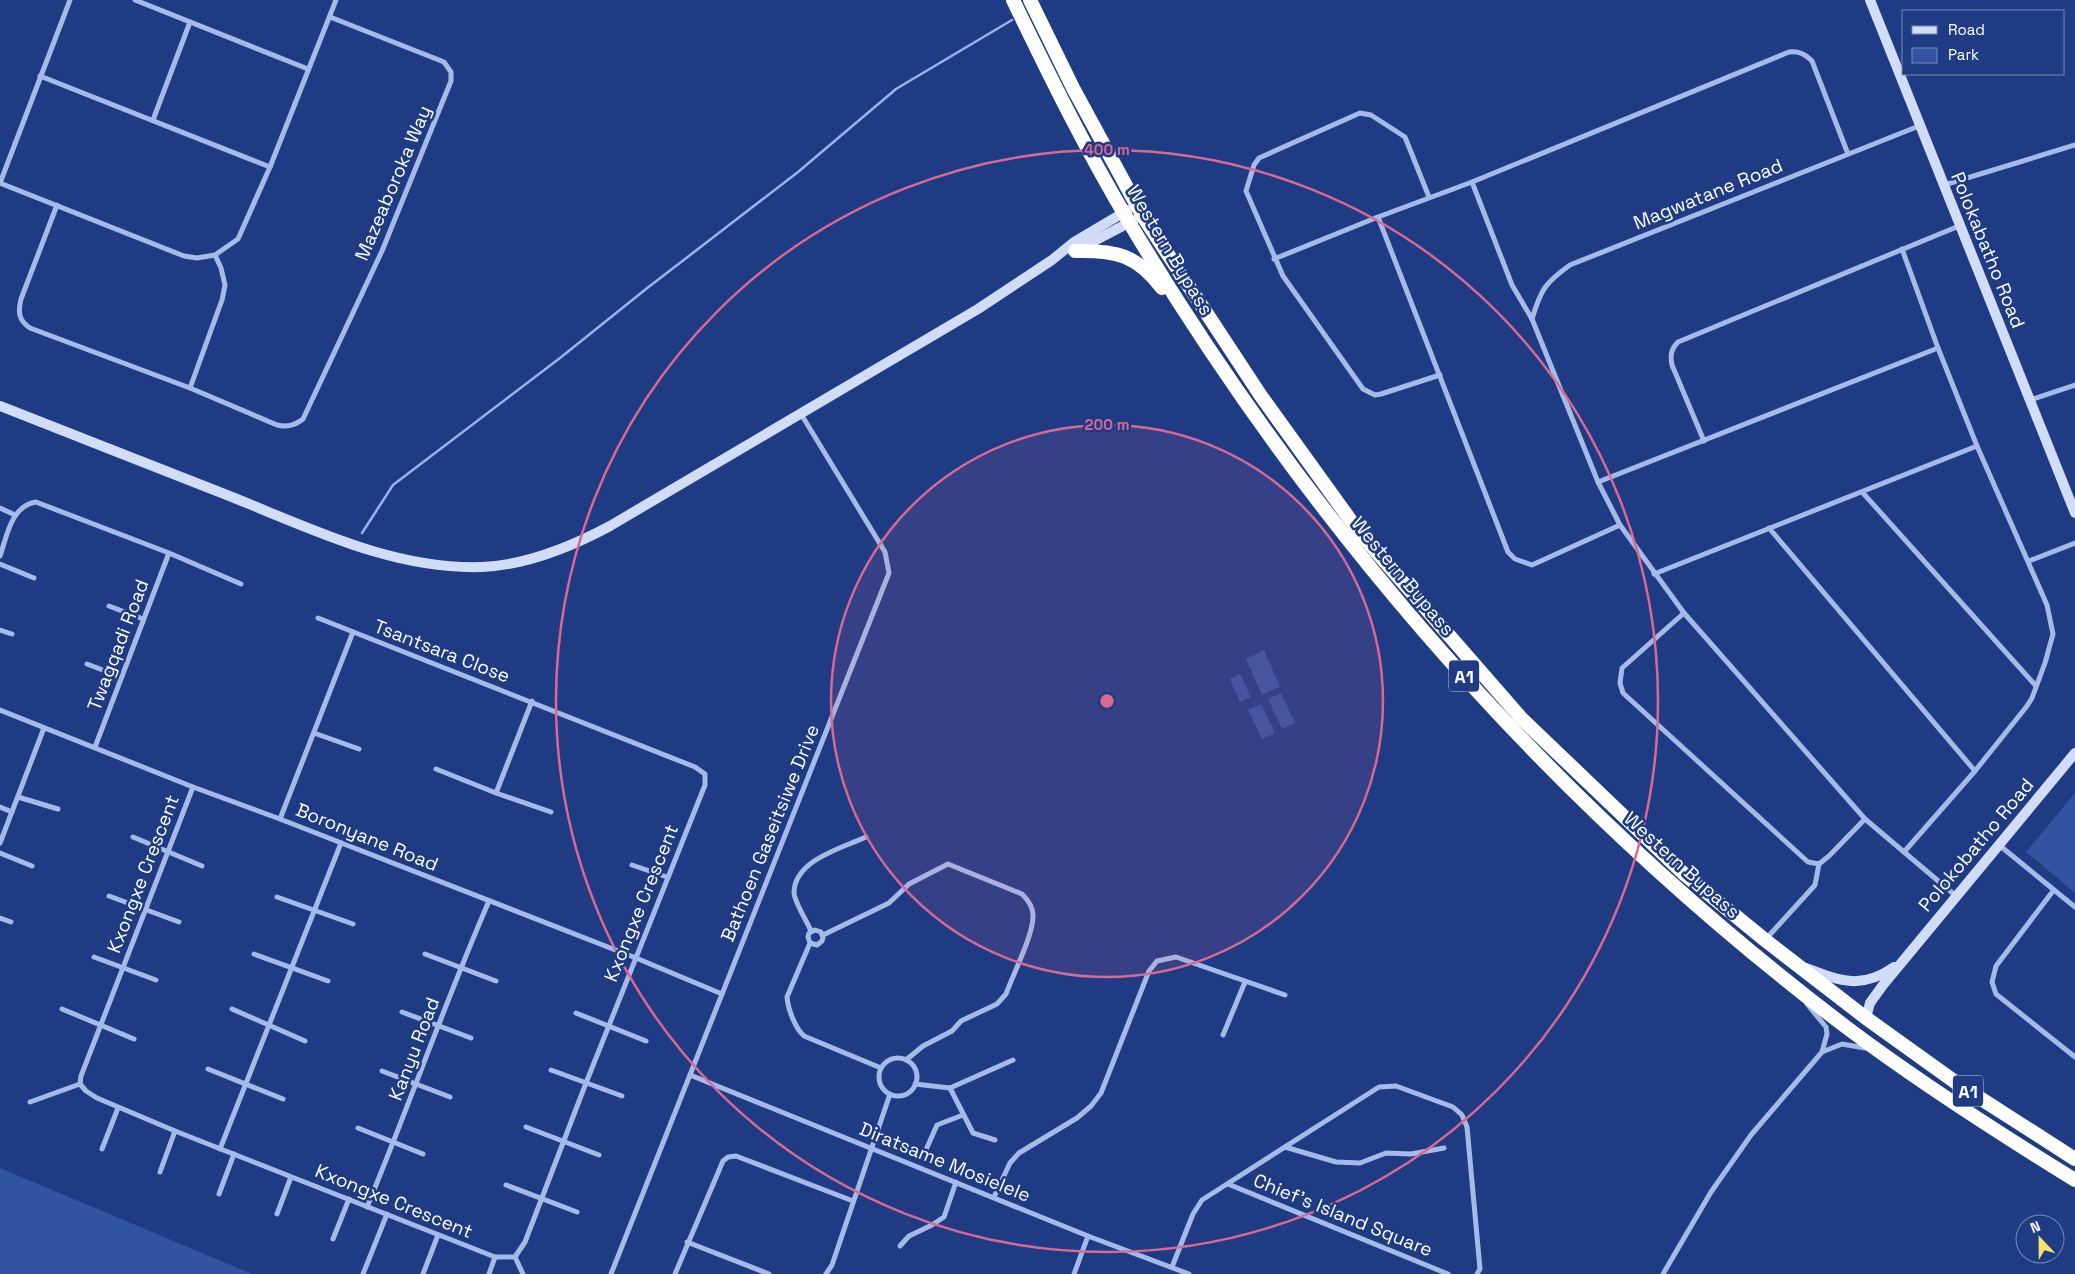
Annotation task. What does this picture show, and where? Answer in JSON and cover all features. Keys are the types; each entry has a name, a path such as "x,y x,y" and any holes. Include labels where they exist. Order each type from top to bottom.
{"highway":[{"name":"Western Bypass","path":"1013,0 1058,94 1133,214 1207,346 1288,463 1350,545 1510,728 1672,884 1782,977 1849,1029 1926,1083 2020,1146 2075,1180"},
{"name":"Western Bypass","path":"1030,0 1133,214 1359,532 1521,718 1683,873 1765,940 1866,1018 1958,1084 2075,1159"},
{"path":"1075,251 1116,253 1129,258 1141,266 1152,276 1207,346"}],"street":[{"path":"70,0 0,183 184,256 197,258 215,255 238,239 270,166 336,0"},
{"path":"135,0 308,69"},
{"name":"Polokabatho Road","path":"1870,0 2075,514"},
{"name":"Mazeaboroka Way","path":"190,388 276,425 287,427 303,419 382,251 451,81 451,72 444,62 330,17"},
{"path":"153,120 190,22"},
{"path":"1274,259 1378,216 1472,182 1789,52 1805,55 1812,61 1848,154"},
{"path":"40,76 270,166"},
{"path":"1429,197 1405,137 1371,115 1360,113 1259,158 1254,164 1246,192 1274,259 1288,284 1363,389 1375,395 1381,394 1440,374"},
{"name":"Magwatane Road","path":"1532,318 1539,296 1545,286 1570,265 1919,126"},
{"path":"1943,185 2075,145"},
{"path":"1472,182 1512,285 1532,318 1598,482 1620,525 1684,613 1865,819 1956,896"},
{"path":"57,205 21,299 20,319 30,328 190,388 222,300 224,285 221,268 215,255"},
{"path":"1052,260 1075,251 1133,214"},
{"path":"0,406 374,552 427,563 463,567 506,564 570,546 610,526 978,309 1052,260 1074,242 1133,214"},
{"path":"1378,216 1508,552 1515,559 1532,565 1620,525"},
{"path":"1704,441 1672,365 1670,357 1672,349 1678,342 1959,226"},
{"path":"1902,249 1938,348 1977,446 2047,605 2053,634 2045,662 2027,706 1975,771 1904,852"},
{"path":"1598,482 1938,348"},
{"path":"2030,400 2075,385"},
{"name":"Bathoen Gaseitsiwe Drive","path":"612,1274 889,573 885,552 801,414"},
{"path":"1654,574 1768,528 1863,493 1977,446"},
{"path":"1863,493 2036,686"},
{"path":"0,556 15,514 25,505 36,502 169,553 241,584"},
{"path":"0,508 15,514"},
{"path":"1768,528 1975,771"},
{"path":"2029,561 2075,543"},
{"name":"Twagqadi Road","path":"95,747 169,553"},
{"path":"0,564 34,578"},
{"path":"109,606 143,619"},
{"path":"1684,613 1622,668 1620,683 1623,693 1808,862 1819,864"},
{"path":"318,618 353,632"},
{"path":"0,630 12,634"},
{"name":"Tsantsara Close","path":"280,819 353,632 532,701 695,767 705,774"},
{"path":"87,664 121,677"},
{"path":"496,793 532,701"},
{"name":"Boronyane Road","path":"0,710 193,787 636,958 722,994"},
{"path":"0,843 44,728"},
{"path":"314,732 359,750"},
{"name":"Polokobatho Road","path":"1866,1018 1870,1003 1875,995 2075,753"},
{"path":"436,768 496,793 552,812"},
{"name":"Kxongxe Crescent","path":"193,787 81,1076 80,1084 86,1091 118,1108 495,1257 515,1256 525,1242 704,786 705,774"},
{"path":"18,796 58,810"},
{"path":"0,807 12,812"},
{"path":"1765,940 1815,886 1819,864 1865,819"},
{"path":"132,837 202,866"},
{"path":"811,931 794,892 796,881 802,870 810,863 866,837"},
{"path":"220,1149 341,843"},
{"path":"1998,844 2053,891 2075,907"},
{"path":"0,853 32,866"},
{"path":"823,935 889,903 905,887 948,864 1022,894 1027,899 1032,911 1032,927 1002,999 997,1004 961,1021 952,1031 923,1046 906,1060"},
{"path":"632,865 667,877"},
{"path":"2053,891 1996,966 1992,982 1996,994 2075,1056"},
{"path":"109,896 145,911 179,922"},
{"path":"277,897 353,924"},
{"name":"Kanyu Road","path":"367,1207 394,1142 461,966 489,901"},
{"path":"0,918 11,922"},
{"path":"811,931 818,930 823,935"},
{"path":"811,931 808,937 810,943 787,998 800,1032 804,1036 881,1068"},
{"path":"810,943 813,945 820,944 823,935"},
{"path":"254,954 328,981"},
{"path":"425,954 461,966 496,981"},
{"path":"94,957 156,980"},
{"path":"994,1197 1010,1163 1019,1153 1077,1118 1092,1106 1101,1094 1149,970 1158,961 1176,957 1285,995"},
{"path":"1796,964 1840,981 1853,982 1879,976 1904,960"},
{"path":"1663,1274 1711,1192 1751,1135 1822,1052 1827,1034 1826,1027 1822,1020 1782,977"},
{"path":"1223,1035 1245,982"},
{"path":"232,1009 305,1041"},
{"path":"62,1010 134,1039"},
{"path":"402,1012 471,1038"},
{"path":"576,1013 646,1041"},
{"path":"1822,1052 1842,1044 1860,1045 1926,1083"},
{"path":"892,1059 906,1060 916,1070 915,1084 905,1094 898,1096 890,1094 884,1090 880,1083 881,1068 892,1059"},
{"path":"915,1084 950,1088 1013,1060"},
{"path":"208,1069 283,1099"},
{"path":"550,1070 622,1096"},
{"path":"382,1071 450,1098"},
{"name":"Diratsame Mosielele","path":"690,1076 1088,1236 1189,1274"},
{"path":"30,1102 80,1084"},
{"name":"Chief's Island Square","path":"1172,1267 1193,1214 1202,1200 1379,1087 1396,1086 1453,1107 1462,1115 1467,1127 1480,1269 1477,1274"},
{"path":"950,1088 973,1133 995,1140"},
{"path":"826,1274 832,1265 890,1094"},
{"path":"102,1149 118,1108"},
{"path":"925,1152 937,1126 963,1115"},
{"path":"526,1127 599,1155"},
{"path":"358,1128 423,1154"},
{"path":"160,1172 175,1131"},
{"path":"1285,1147 1336,1162 1360,1162 1386,1153 1411,1154 1444,1148"},
{"path":"218,1194 234,1154"},
{"path":"675,1274 723,1160 728,1156 736,1156 853,1201"},
{"path":"277,1214 291,1177"},
{"path":"900,1246 909,1236 944,1217 956,1182"},
{"name":"Chief's Island Square","path":"1228,1184 1448,1274"},
{"path":"506,1185 577,1212"},
{"path":"333,1239 349,1199"},
{"path":"363,1274 387,1214"},
{"path":"423,1274 438,1235"},
{"path":"1074,1274 1088,1236"},
{"path":"688,1242 769,1274"},
{"path":"515,1256 523,1274"},
{"path":"488,1274 495,1257"}],"green space":[{"path":"1264,650 1280,687 1262,695 1246,659"},
{"path":"1240,674 1251,697 1240,702 1230,679"},
{"path":"1281,693 1295,723 1282,729 1268,699"},
{"path":"1261,704 1275,733 1262,739 1248,710"},
{"path":"2075,793 2075,893 2026,852"},
{"path":"0,1168 252,1274 0,1274"}],"waterway":[{"path":"362,533 393,485 560,358 798,172 896,89 1012,20"}]}
